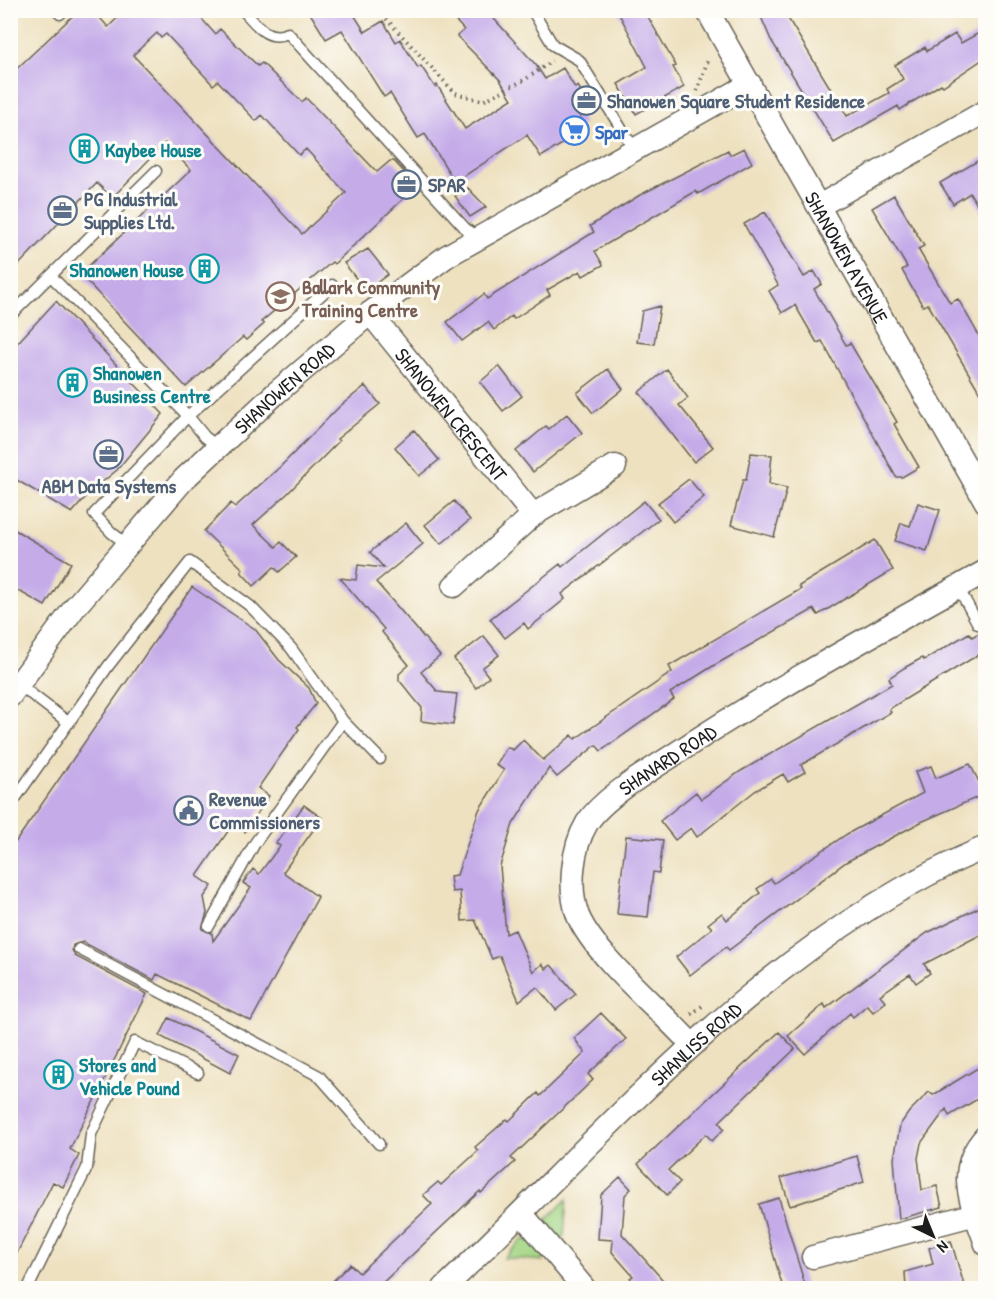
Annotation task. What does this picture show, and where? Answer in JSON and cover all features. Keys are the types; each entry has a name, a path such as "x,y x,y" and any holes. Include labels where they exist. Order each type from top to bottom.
{"street":[{"name":"SHANOWEN AVENUE","path":"707,10 986,502"},
{"name":"SHANOWEN ROAD","path":"14,690 75,606 184,478 217,446 370,313 447,256 750,84"},
{"path":"819,206 986,111"},
{"name":"SHANOWEN CRESCENT","path":"370,313 534,515"},
{"path":"454,586 534,515 615,466"},
{"name":"SHANARD ROAD","path":"692,1046 590,939 578,915 573,893 573,874 576,852 587,823 611,799 650,770 733,715 986,571"},
{"name":"SHANLISS ROAD","path":"444,1288 692,1046 843,925 909,885 986,847"},
{"path":"986,1136 971,1156 967,1168 967,1187 986,1244"},
{"path":"522,1214 584,1288"},
{"path":"813,1257 976,1214"}],"lane":[{"path":"57,10 60,14 63,10"},
{"path":"243,10 266,34 278,37 288,33 465,228 478,239"},
{"path":"532,10 553,45 579,60 627,138 637,150"},
{"path":"10,316 156,171"},
{"path":"51,276 188,416 205,437 217,446"},
{"path":"128,544 112,534 94,514 188,416 332,285"},
{"path":"10,807 109,665 190,562 250,606 291,648 343,721 381,759"},
{"path":"958,587 978,624"},
{"path":"14,690 69,723"},
{"path":"208,926 255,843 343,721"},
{"path":"79,949 319,1076 379,1144"},
{"path":"28,1288 87,1168 91,1134 135,1042 198,1073"}],"path":[{"path":"378,10 455,93 483,101 526,79 566,53"},
{"path":"693,101 708,60"},
{"path":"686,1018 712,999"}],"green space":[{"path":"567,1199 564,1235 559,1244 545,1221"},
{"path":"523,1239 533,1242 545,1257 543,1261 504,1258"}],"building":[{"path":"79,10 93,10 108,27 126,10 194,10 215,34 220,29 258,66 262,63 302,102 306,98 377,172 390,161 394,161 417,186 334,264 332,262 261,322 264,324 246,340 243,337 186,387 80,274 191,170 165,143 112,198 97,183 10,274 10,75","holes":["157,33 161,38 166,34 213,85 218,81 256,121 262,115 299,155 306,149 346,193 302,234 133,55"]},
{"path":"308,10 351,10 365,32 383,21 396,42 400,39 418,68 421,66 435,87 437,85 465,129 512,99 500,80 457,36 464,30 446,10 486,10 536,65 545,79 563,68 575,88 578,86 588,102 575,109 584,123 578,127 582,132 541,157 527,135 455,182 425,134 418,138 390,93 384,97 342,30 326,39"},
{"path":"617,10 644,10 676,66 673,67 684,87 636,114 618,84 647,67"},
{"path":"758,10 783,10 847,116 889,93 887,89 903,79 895,65 925,47 927,51 955,34 961,43 986,29 986,57 943,86 941,84 900,110 898,106 834,143 771,40"},
{"path":"744,148 752,163 698,194 696,191 595,251 603,265 583,276 580,271 547,290 550,295 514,319 512,316 494,330 488,322 462,341 447,322 484,294 487,299 594,232 590,226 640,195 728,150 730,155"},
{"path":"986,156 986,219 970,193 953,204 940,183"},
{"path":"468,188 486,207 470,217 455,196"},
{"path":"894,195 924,246 918,249 950,303 958,299 986,348 986,403 928,304 923,306 912,288 902,270 907,267 872,208"},
{"path":"765,212 804,277 814,271 822,284 814,289 846,345 850,343 897,422 894,424 919,467 902,477 896,477 822,341 817,343 795,305 782,313 769,291 778,285 744,224"},
{"path":"368,249 388,274 366,291 344,263"},
{"name":"Shanowen Business Centre","path":"56,301 163,414 117,470 90,492 72,513 10,476 10,351"},
{"path":"660,306 654,344 637,342 642,311"},
{"path":"499,366 522,396 503,411 480,382"},
{"path":"608,369 623,389 593,413 577,393"},
{"path":"667,369 688,398 679,405 713,447 694,462 639,392"},
{"path":"365,386 380,404 337,439 339,441 253,525 276,547 281,542 296,557 279,572 274,567 254,586 241,572 243,569 204,531 231,503 235,507 280,467 339,407"},
{"path":"567,414 582,433 533,472 516,451 546,426 549,429"},
{"path":"414,430 439,460 419,476 395,447"},
{"path":"751,453 772,455 769,484 787,488 774,537 731,525 743,480 746,480"},
{"path":"689,479 704,497 673,522 658,503"},
{"path":"454,501 470,520 441,544 425,525"},
{"path":"644,501 659,519 562,594 565,599 528,629 524,623 505,638 490,619 560,564 562,567"},
{"path":"918,503 940,510 927,551 895,541 901,523 910,526"},
{"path":"406,523 423,544 376,582 440,656 421,672 438,692 457,694 453,725 421,721 422,708 399,680 399,674 409,665 382,632 384,629 340,578 356,580 358,565 384,568 370,552"},
{"path":"10,527 71,563 45,606 10,586"},
{"path":"875,540 893,570 818,615 814,609 713,666 670,693 674,699 601,751 596,745 557,777 549,768 513,824 500,866 506,934 515,930 533,972 542,964 546,969 551,965 576,994 556,1010 537,987 519,1001 500,956 492,959 475,920 462,921 460,891 452,892 450,876 457,875 479,810 504,770 496,765 507,747 513,750 523,740 543,760 572,735 575,739 672,672 669,666 801,589 799,586"},
{"name":"Revenue Commissioners","path":"192,587 255,629 279,660 309,688 316,704 297,727 299,729 258,788 269,796 245,832 233,824 197,876 212,886 204,897 207,913 202,929 212,933 213,941 251,888 243,883 253,869 259,874 280,846 276,843 304,805 322,818 283,872 318,897 251,1021 157,974 154,980 83,942 73,945 72,950 75,956 147,994 70,1149 79,1155 63,1187 53,1182 10,1267 10,850"},
{"path":"986,629 986,650 889,709 891,712 801,765 805,772 788,782 783,774 755,791 697,837 691,828 675,840 660,821 696,792 701,799 741,771 892,684 889,678 904,668 922,658 924,660 969,633 972,637"},
{"path":"484,636 499,655 482,668 489,677 476,688 454,659"},
{"path":"970,764 985,794 921,822 846,862 729,950 726,947 690,975 676,957 712,928 708,924 722,913 727,920 760,893 757,889 771,879 774,883 847,834 923,793 915,772 931,766 936,778"},
{"path":"626,836 663,840 659,873 653,872 648,917 617,914"},
{"path":"986,904 986,932 924,964 930,973 916,983 910,974 880,995 886,1002 873,1012 867,1005 853,1017 850,1013 805,1054 788,1036 824,1004 826,1008 927,933"},
{"path":"601,1013 626,1039 588,1074 593,1080 511,1158 515,1162 481,1193 480,1191 377,1288 326,1288 350,1264 359,1273 432,1204 423,1195 438,1182 441,1185 478,1151 475,1147 507,1119 509,1121 538,1093 540,1096 585,1053 574,1038"},
{"path":"169,1018 239,1054 230,1073 160,1036"},
{"path":"779,1032 795,1049 719,1122 724,1129 712,1141 706,1134 668,1170 680,1182 667,1195 638,1164"},
{"path":"986,1063 986,1094 949,1116 946,1109 921,1143 918,1158 922,1190 937,1186 942,1207 899,1219 894,1159 900,1125 909,1112 929,1092 933,1095"},
{"path":"857,1156 864,1182 790,1206 781,1178"},
{"path":"620,1177 631,1189 625,1195 622,1234 670,1288 639,1288 630,1278 633,1276 612,1252 613,1240 598,1239 601,1195"},
{"path":"779,1198 806,1288 783,1288 759,1204"},
{"path":"951,1241 965,1288 906,1288 905,1272 933,1264 929,1248"}],"place":[{"name":"Shanowen Square Student Residence","path":"586,100"},
{"name":"Spar","path":"574,131"},
{"name":"Kaybee House","path":"84,149"},
{"name":"SPAR","path":"407,184"},
{"name":"PG Industrial Supplies Ltd.","path":"63,210"},
{"name":"Shanowen House","path":"205,269"},
{"name":"Ballark Community Training Centre","path":"281,297"},
{"name":"Shanowen Business Centre","path":"72,383"},
{"name":"ABM Data Systems","path":"109,455"},
{"name":"Revenue Commissioners","path":"188,810"},
{"name":"Stores and Vehicle Pound","path":"58,1075"}]}
